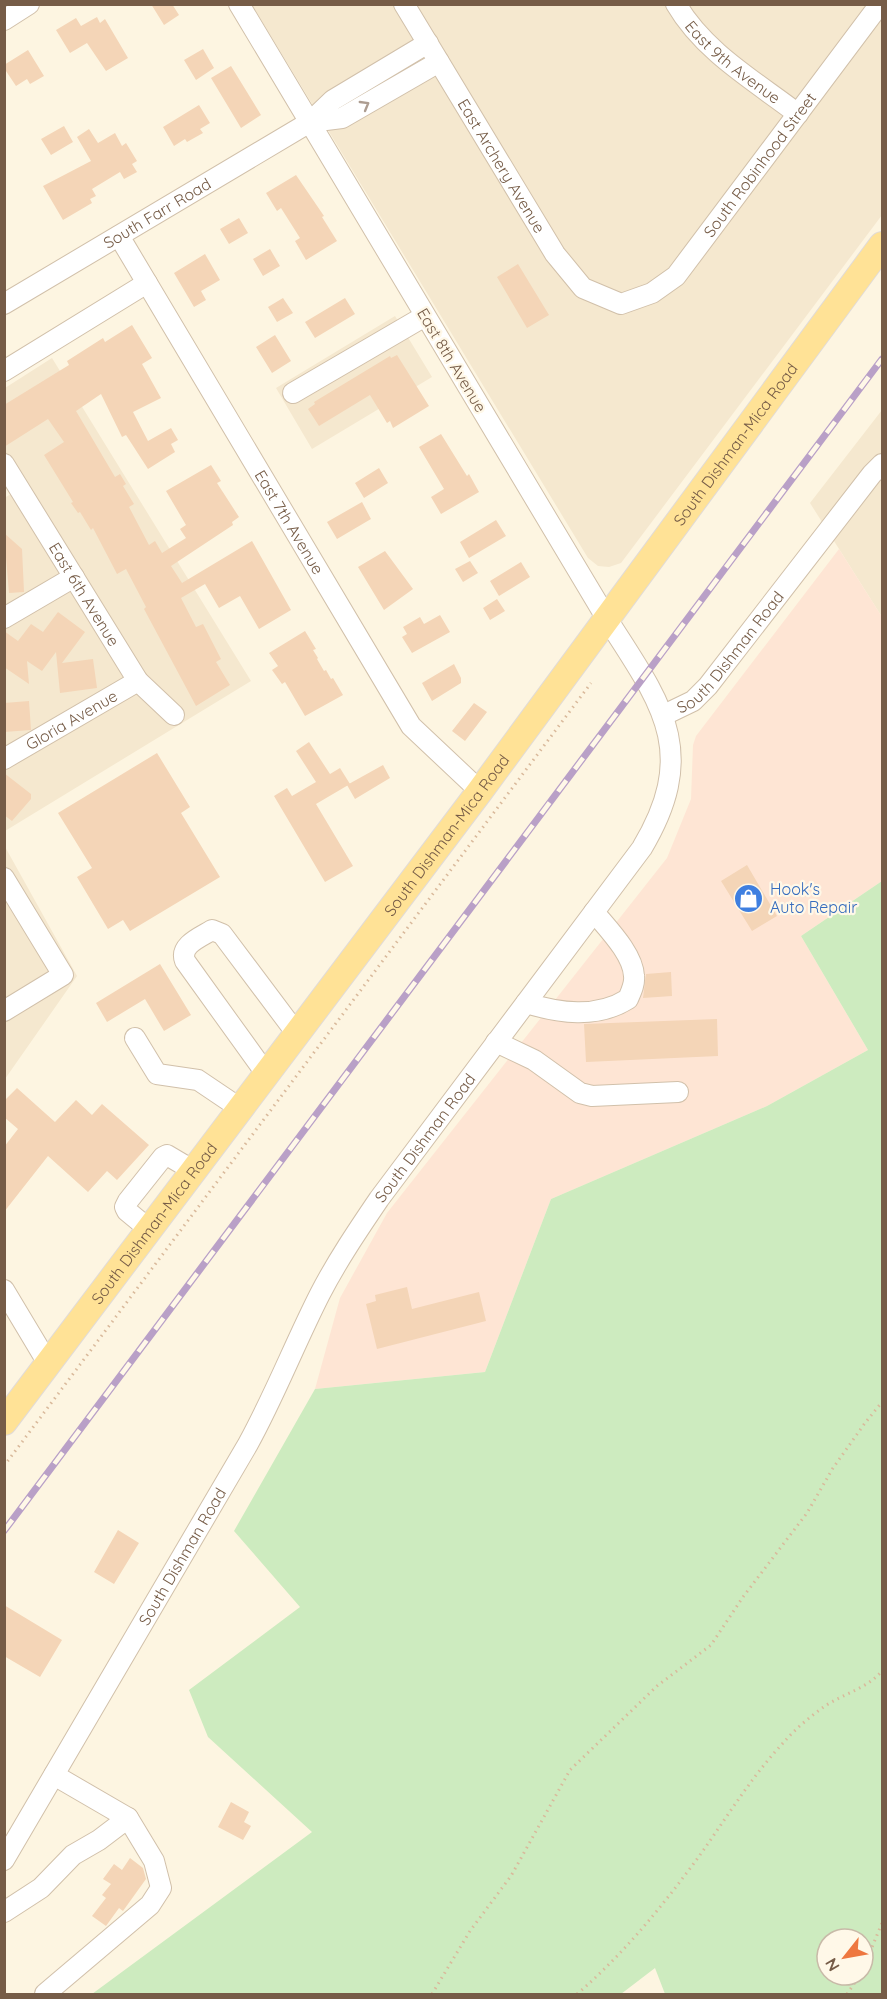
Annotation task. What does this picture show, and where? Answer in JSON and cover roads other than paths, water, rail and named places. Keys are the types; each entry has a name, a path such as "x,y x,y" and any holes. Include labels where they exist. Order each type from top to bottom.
{"main road":[{"name":"South Dishman-Mica Road","path":"4,1422 480,791 882,245"}],"street":[{"path":"4,20 29,4"},
{"name":"East 8th Avenue","path":"239,4 606,619 645,678 664,716"},
{"name":"East Archery Avenue","path":"404,4 555,254 583,288 621,304"},
{"name":"East 9th Avenue","path":"676,4 682,16 708,46 798,114"},
{"name":"South Robinhood Street","path":"621,304 652,293 676,276 880,4"},
{"name":"South Farr Road","path":"4,304 310,122 333,100 428,43"},
{"name":"South Farr Road","path":"310,122 342,118 439,62"},
{"name":"East 7th Avenue","path":"119,236 411,726 480,791"},
{"path":"4,371 147,283"},
{"path":"293,393 426,316"},
{"name":"South Dishman Road","path":"4,1860 248,1444 321,1293 348,1244 379,1199 642,848 660,814 665,799 670,760 669,735 664,716 693,701 708,686 882,464"},
{"name":"East 6th Avenue","path":"8,476 138,681 174,715"},
{"path":"4,618 74,578"},
{"name":"Gloria Avenue","path":"4,759 138,681"},
{"path":"4,878 63,975 4,1011"},
{"path":"526,1003 556,1012 575,1013 619,1005 628,999 634,977 631,964 621,946 594,912"},
{"path":"267,1075 185,961 184,949 212,930 222,934 297,1034"},
{"path":"135,1038 158,1074 198,1080 241,1109"},
{"path":"496,1042 534,1060 580,1093 592,1096 678,1092"},
{"path":"150,1230 127,1211 125,1207 128,1201 168,1155 194,1171"},
{"path":"4,1290 49,1365"},
{"path":"45,1995 150,1905 161,1888 154,1861 129,1818 54,1775"},
{"path":"4,1912 41,1888 73,1856 129,1818"}],"railway":[{"path":"4,1531 882,359"}],"place":[{"name":"Hook's Auto Repair","path":"749,898"}]}
